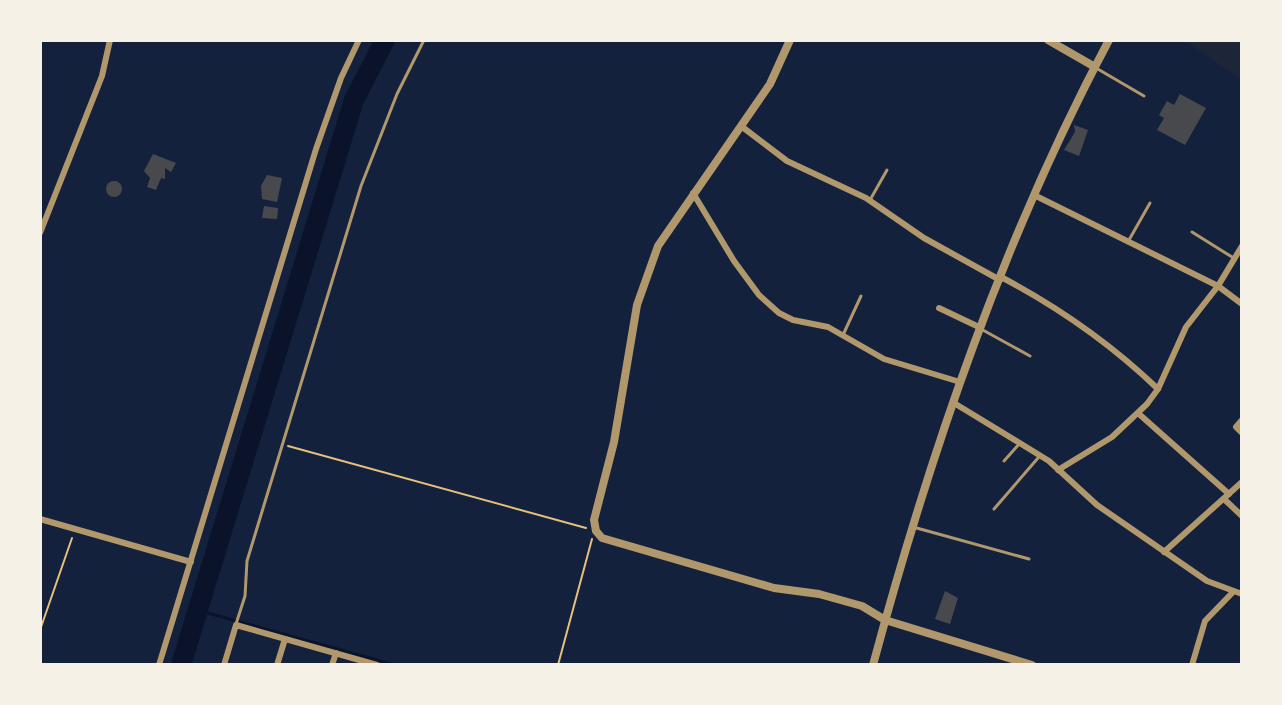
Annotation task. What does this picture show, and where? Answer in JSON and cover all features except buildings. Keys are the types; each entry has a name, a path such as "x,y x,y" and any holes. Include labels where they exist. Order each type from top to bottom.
{"street":[{"path":"40,233 102,76 110,40"},
{"path":"159,665 316,149 341,78 359,40"},
{"path":"790,40 770,84 664,235 643,284 614,442 594,520 596,531 602,538 774,588 819,594 862,606 885,620 1032,665"},
{"path":"1048,40 1095,67"},
{"path":"873,665 927,472 960,382 1000,278 1069,117 1109,40"},
{"path":"741,126 787,161 870,200 924,238 1039,297 1104,340 1158,389"},
{"path":"693,193 759,295 793,320 828,327 884,359 960,382"},
{"path":"1036,196 1218,286 1242,304"},
{"path":"1058,470 1112,437 1139,414 1158,389 1186,327 1218,286 1242,246"},
{"path":"939,308 981,328"},
{"path":"954,403 1040,455 1097,505 1207,581 1242,594"},
{"path":"1139,414 1227,496 1242,516"},
{"path":"1242,420 1236,427 1242,433"},
{"path":"1164,552 1242,482"},
{"path":"40,519 191,562"},
{"path":"1192,665 1205,621 1233,592"},
{"path":"224,665 236,625 377,665"},
{"path":"277,665 285,639"},
{"path":"332,665 336,653"}],"lane":[{"path":"236,625 245,596 247,561 361,186 397,94 424,40"},
{"path":"1095,67 1144,96"},
{"path":"870,200 887,170"},
{"path":"1129,240 1150,203"},
{"path":"1192,232 1233,258"},
{"path":"843,335 861,296"},
{"path":"981,328 1030,356"},
{"path":"1004,461 1021,442"},
{"path":"994,509 1040,455"},
{"path":"912,527 1029,559"}],"path":[{"path":"281,444 596,531 558,665"},
{"path":"40,630 75,530"}],"shaded area":[{"path":"1184,40 1242,40 1242,80"}],"waterway":[{"path":"181,665 354,100 385,40"},
{"path":"197,610 395,665"}]}
